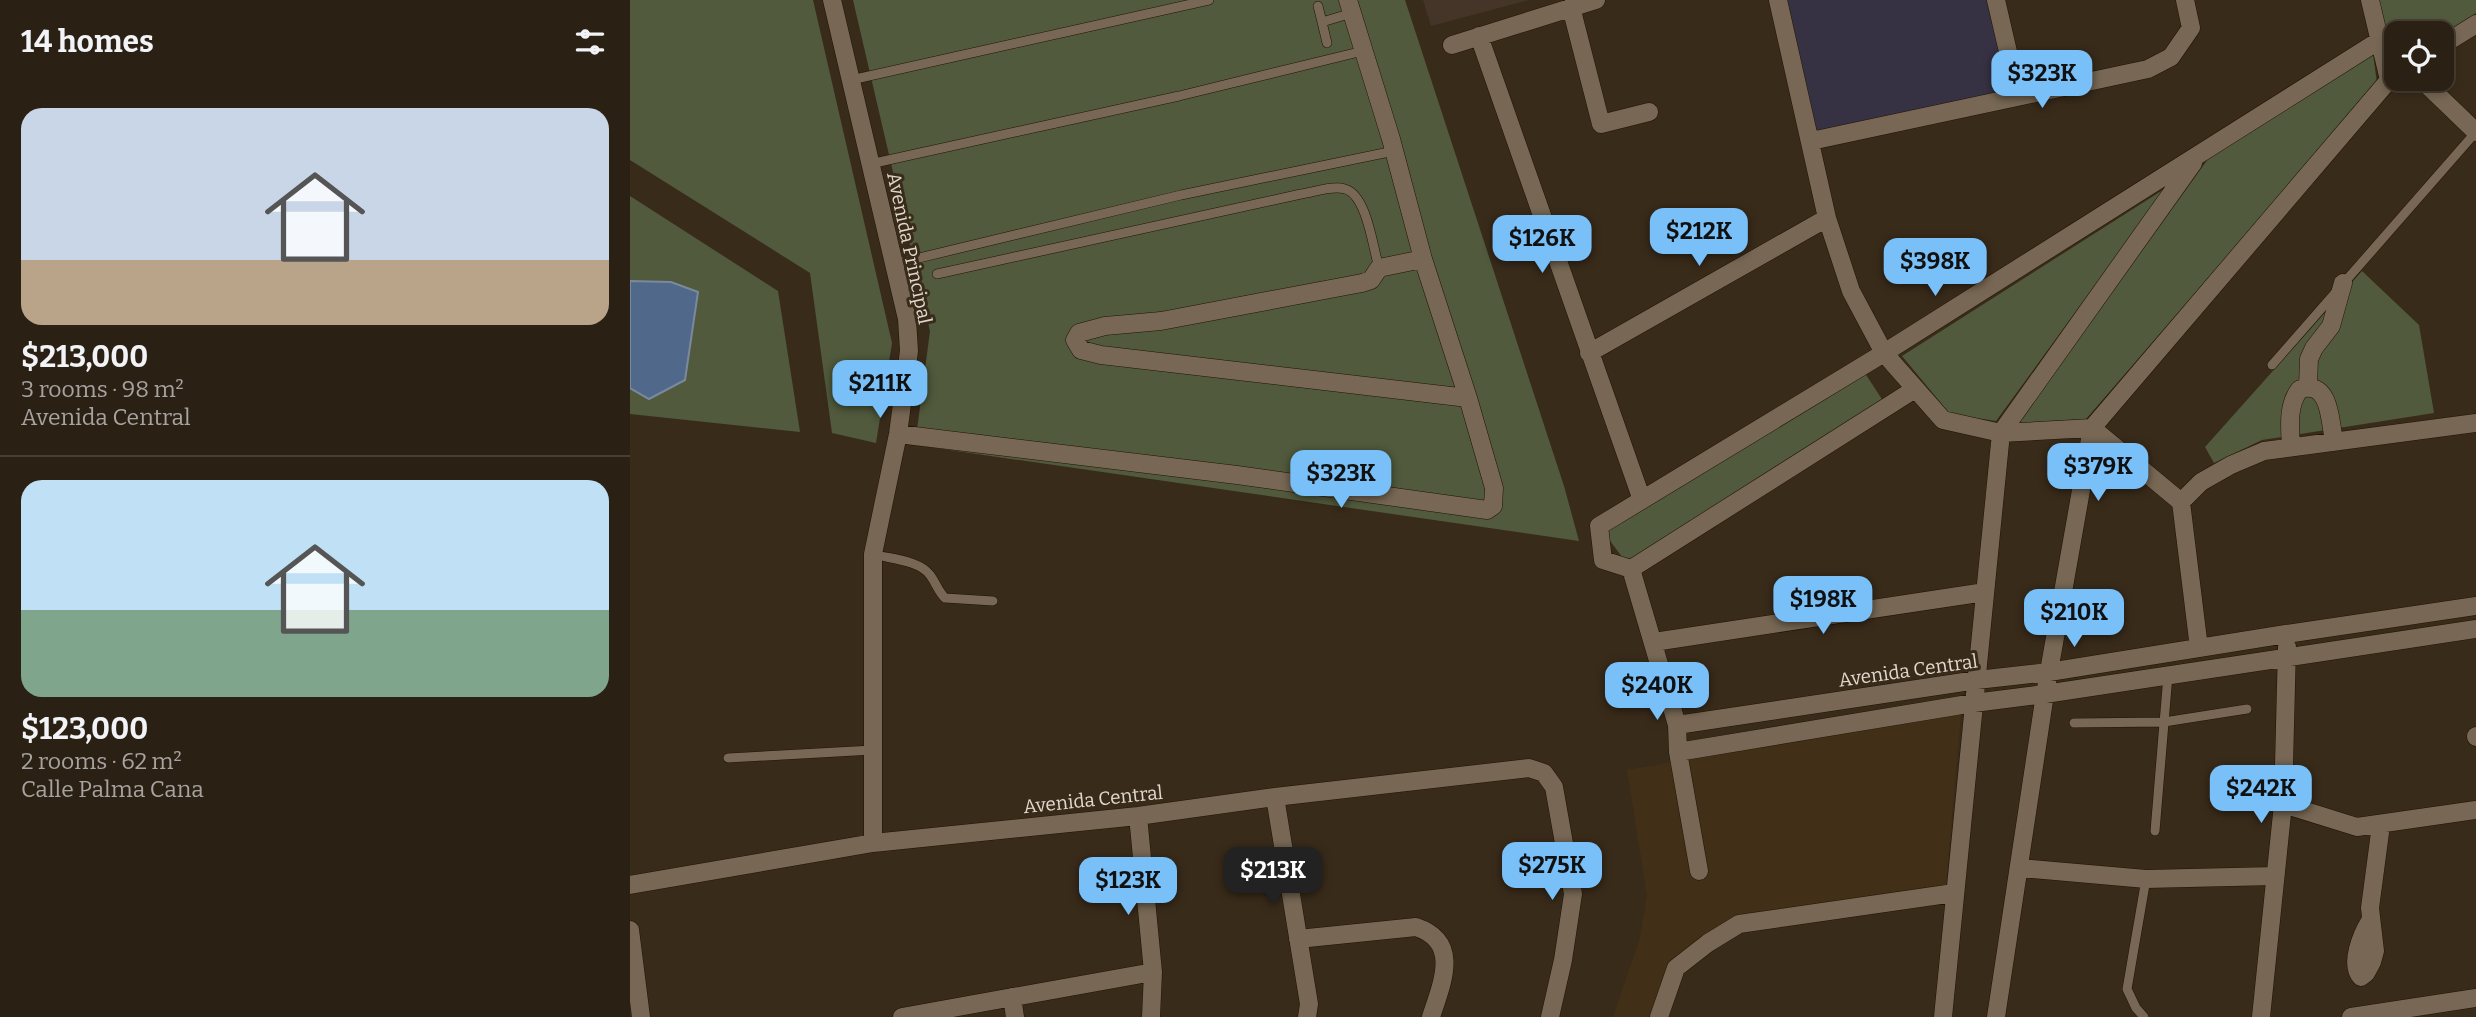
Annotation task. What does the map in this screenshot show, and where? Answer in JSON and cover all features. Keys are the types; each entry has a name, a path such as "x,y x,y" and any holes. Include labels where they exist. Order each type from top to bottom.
{"street":[{"name":"Avenida Principal","path":"832,0 907,319 909,351 898,434 873,554 873,843"},
{"path":"1452,45 1596,0"},
{"path":"1778,0 1828,218 1851,290 1884,353 1943,420 2001,433 2092,428 2181,502 2199,648"},
{"path":"1996,0 2018,95"},
{"path":"1811,141 2148,69 2171,57 2192,28 2185,0"},
{"path":"2370,0 2384,53"},
{"path":"898,434 1487,510 1493,506 1494,488 1423,259 1350,6"},
{"path":"1570,6 1601,124 1649,112"},
{"path":"2454,38 2476,24"},
{"path":"1479,36 1642,500"},
{"path":"1915,389 1631,569 1602,560 1599,526 1884,353 2380,40"},
{"path":"1999,1017 2045,694 2092,428 2384,87"},
{"path":"2433,91 2476,132"},
{"path":"1943,1017 2001,433 2199,154"},
{"path":"1589,353 1828,218"},
{"path":"1423,259 1378,268 1371,280 1362,283 1161,321 1105,326 1079,332 1075,340 1081,350 1101,355 1468,398"},
{"path":"2308,386 2309,359 2314,348 2332,326 2343,283"},
{"path":"2291,447 2290,420 2294,399 2300,389 2308,386 2314,386 2324,395 2334,442"},
{"path":"2181,502 2201,482 2264,451 2476,423"},
{"path":"1631,569 1677,725 1678,752 1699,871"},
{"path":"1654,642 1985,592"},
{"name":"Avenida Central","path":"1677,725 1976,680 2049,672 2476,606"},
{"path":"1678,752 1974,703 2476,629"},
{"path":"2261,1017 2283,804 2288,657 2286,634"},
{"name":"Avenida Central","path":"630,885 873,843 1138,816 1275,797 1530,768 1545,772 1554,788 1573,894 1563,960 1550,1017"},
{"path":"1275,797 1309,1004 1307,1017"},
{"path":"2283,804 2357,827 2476,810"},
{"path":"1138,816 1153,972 1152,1017"},
{"path":"2370,921 2381,825"},
{"path":"2020,868 2146,879 2275,876"},
{"path":"1658,1017 1676,968 1708,943 1739,924 1954,892"},
{"path":"1298,939 1416,927 1430,932 1444,950 1444,970 1432,1017"},
{"path":"630,930 634,998 641,1017"},
{"path":"902,1017 1153,972"},
{"path":"1012,997 1015,1017"},
{"path":"2353,1017 2476,998"}],"lane":[{"path":"850,80 1209,0"},
{"path":"1318,6 1326,43"},
{"path":"1322,22 1350,6"},
{"path":"870,164 1179,96 1363,51"},
{"path":"2272,365 2476,132"},
{"path":"894,264 1181,195 1394,151"},
{"path":"937,274 1301,194 1342,188 1353,194 1362,205 1378,268"},
{"path":"873,554 921,567 931,576 945,598 993,601"},
{"path":"2155,831 2168,675"},
{"path":"2074,723 2164,722 2247,709"},
{"path":"728,758 873,750"},
{"path":"2144,1017 2136,1008 2127,989 2146,879"}],"shaded area":[{"path":"1423,0 1529,0 1431,26"},
{"path":"1778,0 1996,0 2016,88 1811,141"},
{"path":"1961,712 1946,886 1737,916 1667,965 1653,1017 1613,1017 1640,938 1647,895 1627,770"}],"green space":[{"path":"630,0 813,0 892,343 876,443 832,433 810,273 630,160"},
{"path":"853,0 1405,0 1564,486 1579,541 915,445 930,331"},
{"path":"2379,0 2476,0 2476,13 2454,28 2454,21 2384,21 2384,25"},
{"path":"2373,54 2377,83 2086,419 2018,423 2208,159"},
{"path":"2166,188 1996,421 1950,414 1902,356"},
{"path":"630,196 778,291 800,432 630,414"},
{"path":"2362,271 2419,325 2434,413 2262,440 2214,463 2205,447"},
{"path":"1861,367 1887,407 1631,569 1599,526"}],"water":[{"path":"630,281 671,282 698,292 685,380 649,399 630,388"}]}
